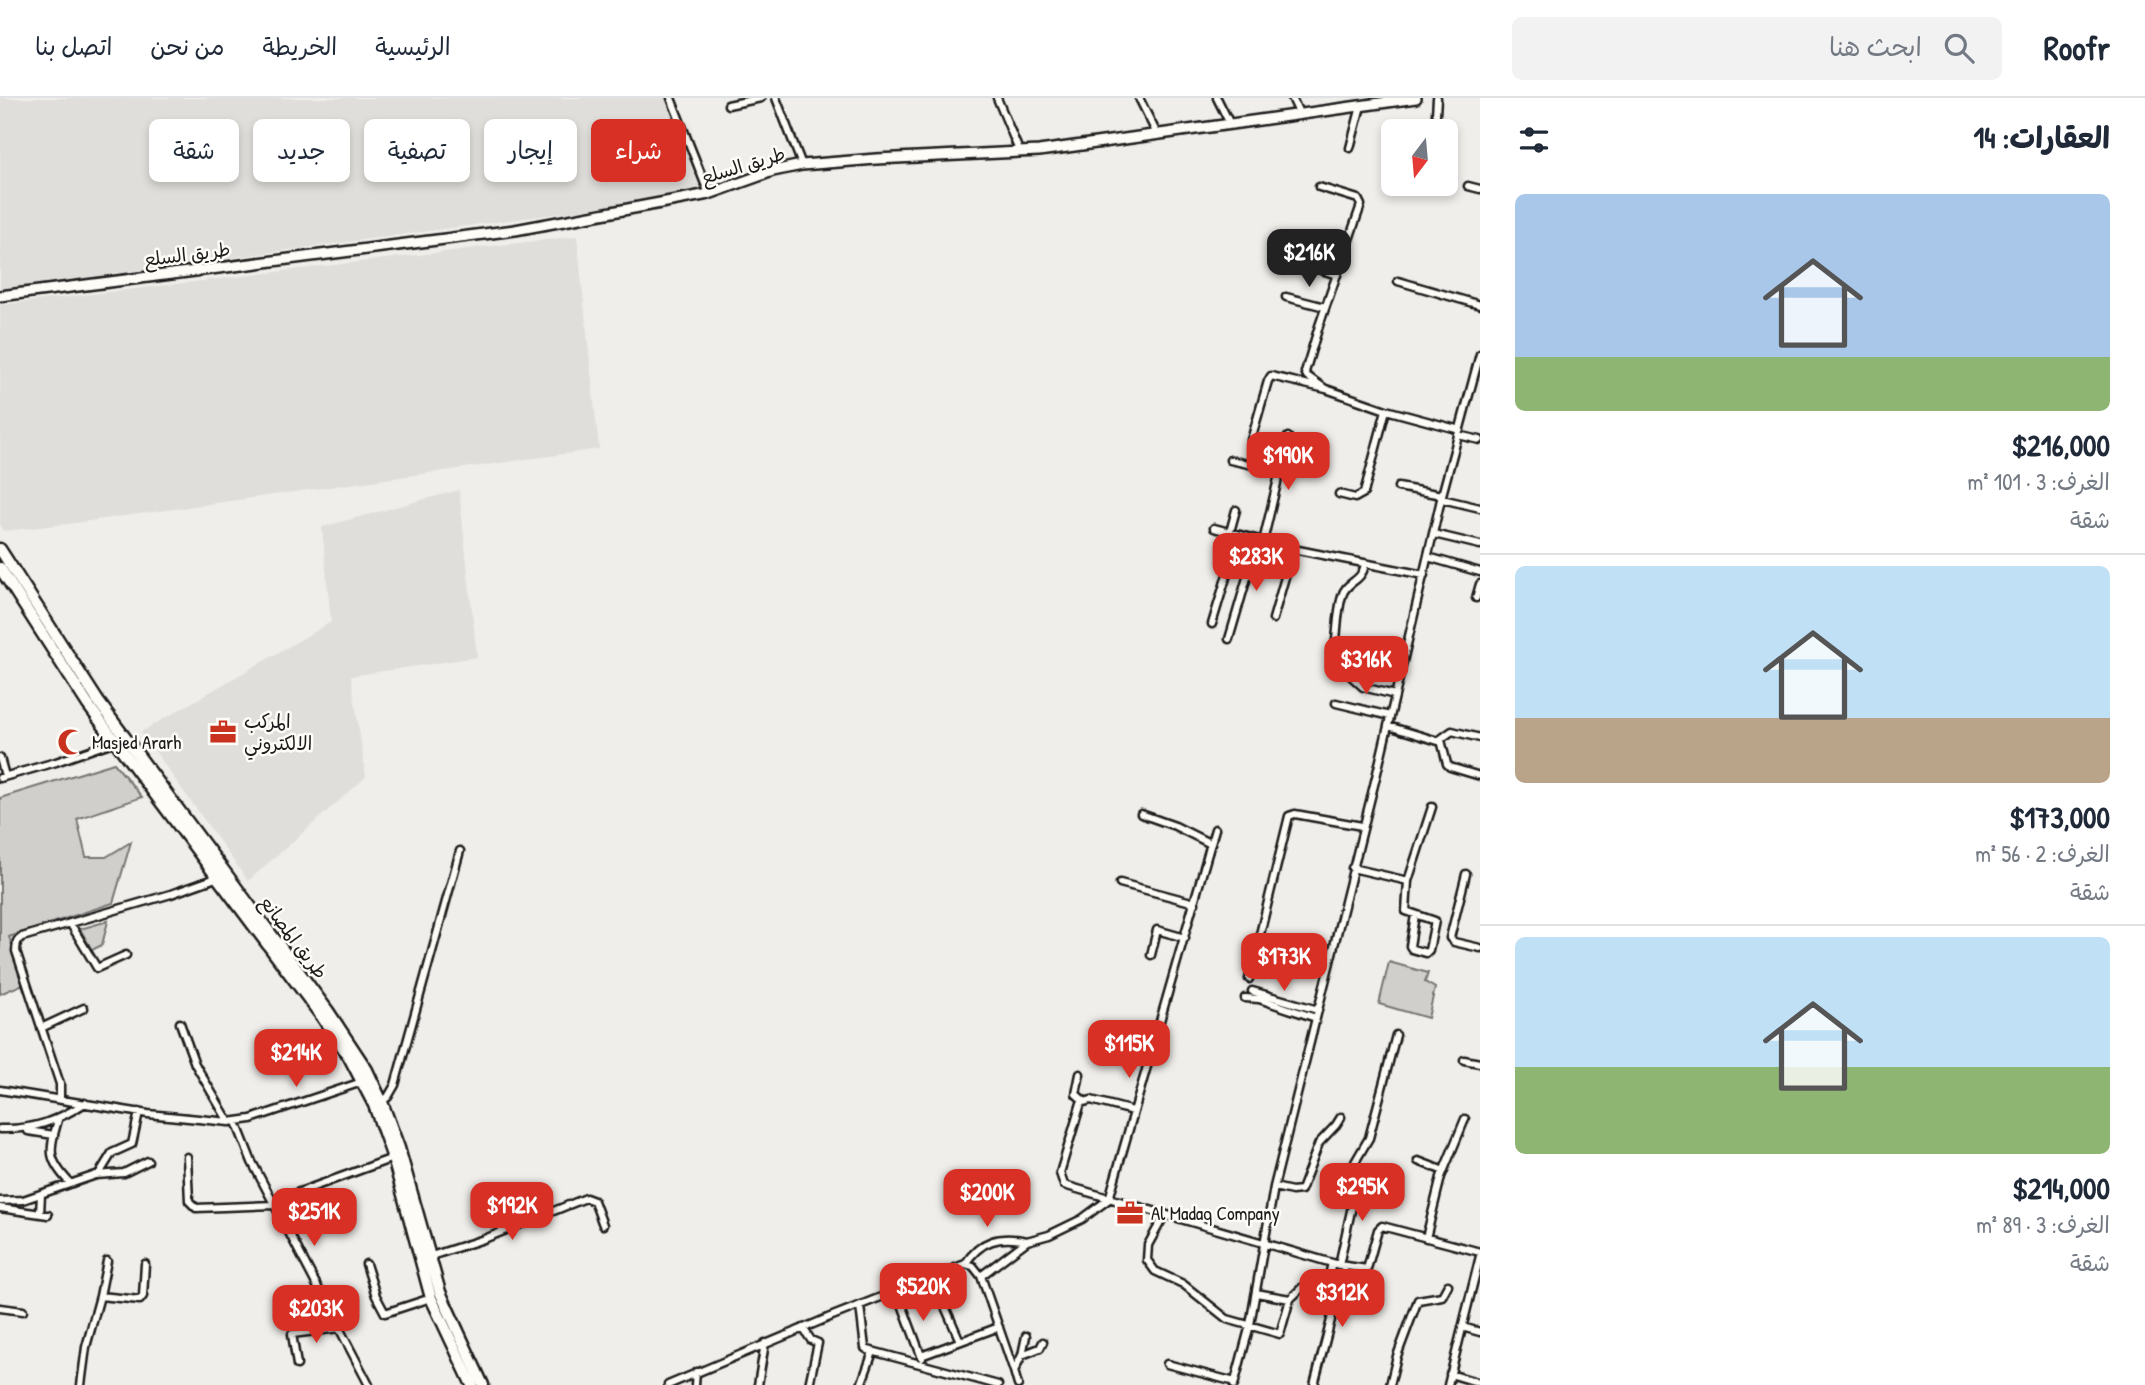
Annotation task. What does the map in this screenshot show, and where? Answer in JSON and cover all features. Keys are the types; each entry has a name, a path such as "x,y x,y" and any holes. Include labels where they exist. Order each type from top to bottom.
{"main road":[{"name":"طريق المصانع","path":"0,549 116,741 216,878 244,907 343,1032 375,1085 393,1158 425,1258 483,1385"},
{"name":"طريق المصانع","path":"0,568 322,1017 378,1103 402,1158 425,1258 431,1298 472,1385"}],"street":[{"path":"671,98 709,194"},
{"path":"728,105 761,98"},
{"path":"776,98 802,165"},
{"path":"997,98 1020,153"},
{"path":"1139,98 1157,134"},
{"path":"1217,98 1230,124"},
{"path":"1292,98 1300,115"},
{"name":"طريق السلع","path":"0,296 515,230 709,194 763,174 802,165 1020,153 1416,98"},
{"path":"1436,119 1437,98"},
{"path":"1350,148 1361,106"},
{"path":"1468,186 1480,189"},
{"path":"1319,187 1361,202 1355,228 1325,307 1305,372 1326,389"},
{"path":"1287,259 1337,275"},
{"path":"1398,281 1480,305"},
{"path":"1286,297 1325,307"},
{"path":"1167,1364 1235,1384 1250,1325 1274,1186 1442,497 1480,354"},
{"path":"1284,452 1256,445 1251,440 1269,377 1277,376 1326,389 1480,440"},
{"path":"1339,494 1355,498 1364,493 1386,410"},
{"path":"1229,639 1260,541 1288,438"},
{"path":"1230,460 1280,471"},
{"path":"1398,487 1480,508"},
{"path":"1230,532 1236,510"},
{"path":"1214,528 1293,549 1424,575"},
{"path":"1434,534 1480,545"},
{"path":"1212,624 1239,535"},
{"path":"1273,620 1293,549"},
{"path":"1428,556 1480,572"},
{"path":"1333,659 1342,596 1348,587 1362,576 1365,565"},
{"path":"1476,598 1480,584"},
{"path":"1364,649 1403,662"},
{"path":"1350,676 1363,687 1395,695"},
{"path":"1336,703 1390,716"},
{"path":"1388,726 1441,740"},
{"path":"1441,740 1452,731 1480,738"},
{"path":"1441,740 1450,767 1480,776"},
{"path":"0,758 3,777 116,741"},
{"path":"1415,915 1410,946 1426,953 1435,921 1405,909 1408,881 1432,807"},
{"path":"1140,814 1175,826 1211,844"},
{"path":"1249,979 1289,816 1296,814 1362,826"},
{"path":"981,1276 1027,1241 1049,1236 1082,1219 1109,1199 1215,829"},
{"path":"378,1103 395,1085 460,851"},
{"path":"1352,868 1408,881"},
{"path":"1466,874 1450,937 1454,942 1480,948"},
{"path":"60,1099 60,1084 23,976 16,943 22,937 216,878"},
{"path":"1120,883 1195,903"},
{"path":"71,923 98,969 126,955"},
{"path":"1151,955 1157,930 1185,938"},
{"path":"1252,991 1318,1010"},
{"path":"1245,998 1259,999 1316,1018"},
{"path":"41,1028 84,1008"},
{"path":"180,1023 195,1064 233,1122 369,1385"},
{"path":"1314,1385 1356,1188 1351,1169 1368,1142 1396,1035"},
{"path":"1464,1060 1480,1063"},
{"path":"1080,1074 1076,1094 1084,1101 1133,1111"},
{"path":"0,1097 0,1090 139,1112 233,1122 362,1082"},
{"path":"1084,1101 1078,1107 1060,1178 1067,1187 1339,1265 1367,1269 1380,1227 1480,1254 1448,1385"},
{"path":"19,1129 58,1120 85,1103"},
{"path":"99,1174 112,1153 132,1144 139,1112"},
{"path":"1274,1186 1298,1192 1301,1190 1319,1143 1340,1117"},
{"path":"1426,1238 1444,1171 1465,1119"},
{"path":"58,1120 50,1149 52,1160 55,1168 70,1183"},
{"path":"0,1129 54,1135"},
{"path":"187,1157 189,1201 196,1208 275,1205 283,1198 393,1158"},
{"path":"0,1201 23,1200 99,1174 120,1174 148,1161"},
{"path":"1418,1161 1444,1171"},
{"path":"40,1214 41,1194"},
{"path":"425,1258 484,1239 586,1198 594,1202 603,1224"},
{"path":"0,1208 48,1215"},
{"path":"1164,1216 1148,1245 1149,1265 1159,1274 1187,1287 1227,1319 1280,1334 1290,1298 1310,1280"},
{"path":"668,1385 765,1343 965,1264 973,1252 984,1244 1009,1237 1027,1241"},
{"path":"80,1385 86,1347 107,1261"},
{"path":"100,1296 140,1300 143,1296 145,1264"},
{"path":"366,1264 376,1296 385,1313 431,1298"},
{"path":"965,1264 973,1266 981,1276 1018,1385"},
{"path":"1326,1288 1339,1265"},
{"path":"932,1277 960,1341"},
{"path":"1390,1385 1418,1300 1442,1296 1448,1285"},
{"path":"897,1291 926,1366"},
{"path":"1256,1293 1290,1298"},
{"path":"860,1306 865,1348 998,1385"},
{"path":"0,1308 23,1311"},
{"path":"921,1356 999,1327"},
{"path":"1462,1327 1480,1332"},
{"path":"297,1365 292,1334 340,1328"},
{"path":"803,1328 811,1340 818,1343 809,1385"},
{"path":"1014,1371 1027,1336"},
{"path":"1022,1355 1036,1351 1043,1342"},
{"path":"758,1385 765,1343"},
{"path":"861,1385 873,1352"},
{"path":"695,1385 696,1372"},
{"path":"1450,1374 1480,1383"}],"shaded area":[{"path":"0,98 667,98 675,119 591,119 591,182 686,182 686,146 702,186 699,191 555,214 0,289"},
{"path":"577,236 599,449 75,523 4,531 0,524 0,305"},
{"path":"459,490 477,657 351,676 366,777 248,881 141,732 331,622 322,527"},
{"path":"114,763 142,797 77,819 86,857 106,857 131,842 113,903 9,937 26,983 0,994 0,798"},
{"path":"108,921 102,945 92,950 80,929"},
{"path":"1389,962 1428,973 1425,982 1435,988 1428,1018 1379,1004"}],"place":[{"name":"المركب الالكتروني","path":"223,732"},
{"name":"Masjed Ararh","path":"71,742"},
{"name":"Al Madaq Company","path":"1130,1213"}]}
